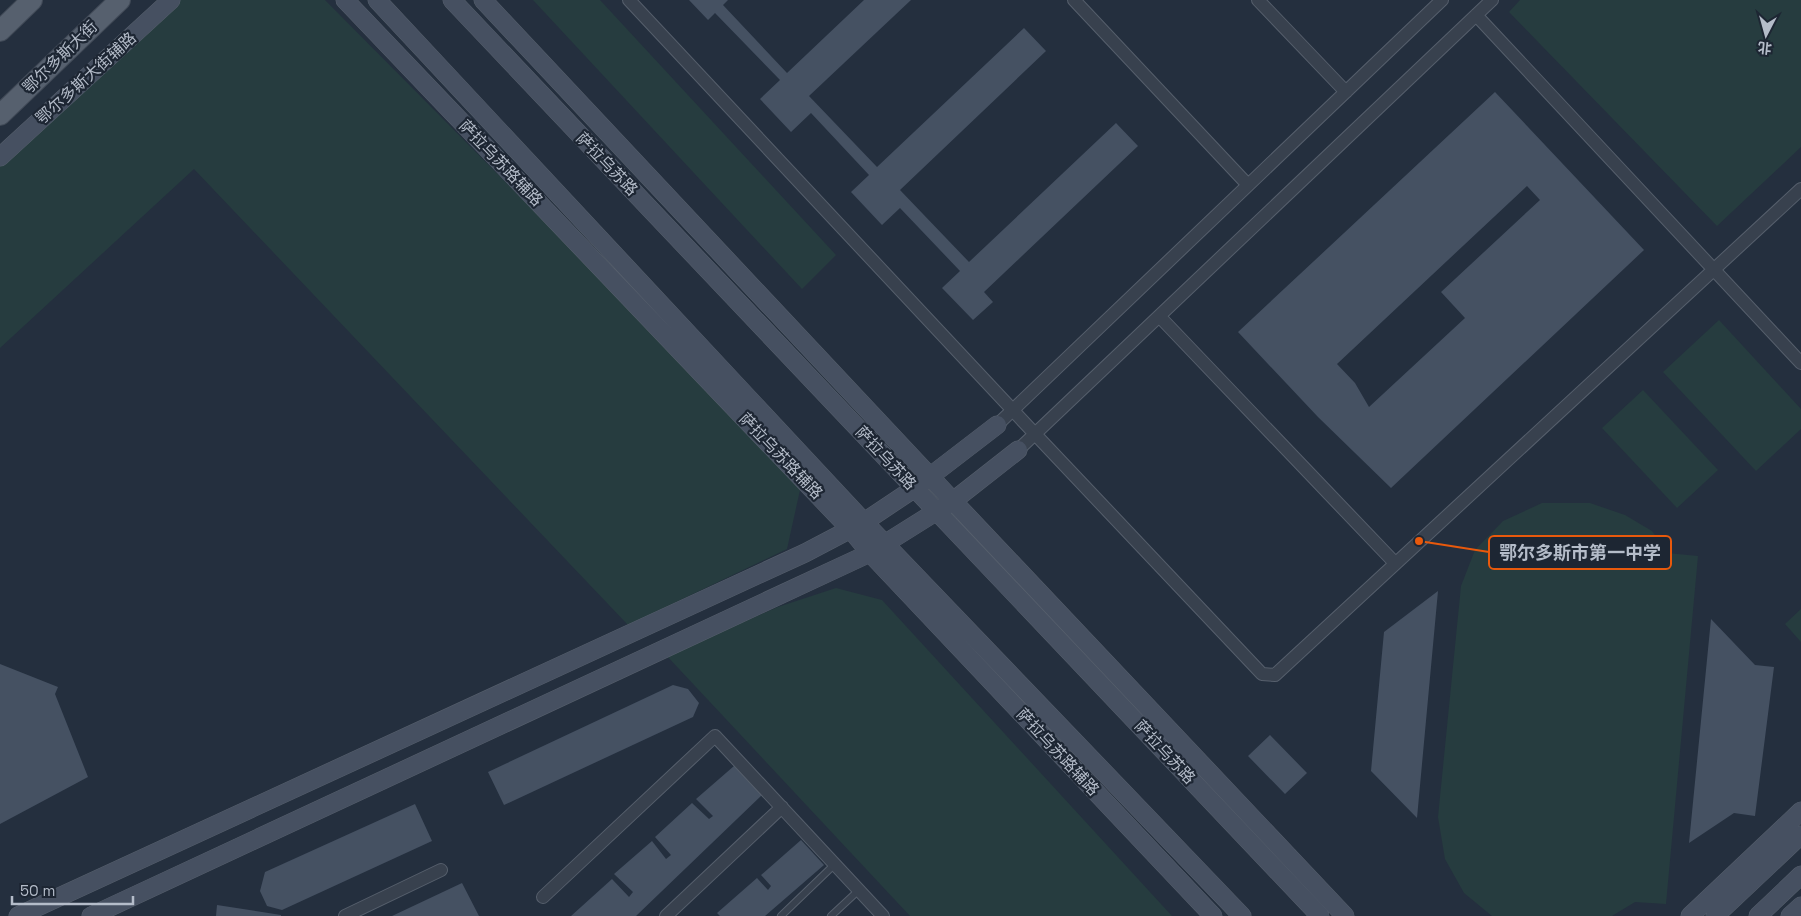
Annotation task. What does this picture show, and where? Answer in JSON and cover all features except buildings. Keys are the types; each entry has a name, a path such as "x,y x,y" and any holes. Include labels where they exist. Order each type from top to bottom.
{"main road":[{"path":"0,31 32,0"},
{"name":"鄂尔多斯大街","path":"0,115 120,0"}],"street":[{"name":"鄂尔多斯大街辅路","path":"0,157 171,0"},
{"name":"萨拉乌苏路辅路","path":"345,0 857,526 870,553 1212,916"},
{"path":"377,0 857,526 886,544 1242,916"},
{"name":"萨拉乌苏路","path":"452,0 1320,916"},
{"path":"483,0 1345,916"},
{"path":"629,0 1013,409 1034,434 1262,674 1275,675 1801,189"},
{"path":"1074,0 1248,185"},
{"path":"1258,0 1346,92"},
{"path":"18,916 805,553 857,526 931,477 997,424 1442,0"},
{"path":"91,916 870,553 937,512 1018,450 1492,0"},
{"path":"1476,15 1801,364"},
{"path":"1159,316 1396,563"},
{"path":"543,897 714,736 883,916"},
{"path":"666,916 782,807"},
{"path":"1690,916 1801,811"},
{"path":"1715,916 1801,835"},
{"path":"345,916 441,870"},
{"path":"1758,916 1801,875"},
{"path":"1790,916 1801,906"}],"lane":[{"path":"781,916 835,864"},
{"path":"831,916 859,890"}],"green space":[{"path":"176,0 325,0 802,481 787,549 628,625 194,169 0,348 0,165"},
{"path":"533,0 600,0 836,255 802,289"},
{"path":"1520,0 1801,0 1801,147 1717,226 1509,12"},
{"path":"1719,320 1801,409 1801,429 1756,471 1663,372"},
{"path":"1643,390 1718,470 1677,508 1602,428"},
{"path":"1542,503 1590,503 1625,515 1652,531 1667,553 1698,556 1666,904 1635,902 1612,916 1492,916 1464,893 1445,859 1438,817 1461,586 1475,550 1503,521"},
{"path":"836,588 882,600 1172,916 910,916 666,655 778,607"},
{"path":"1801,609 1801,642 1785,624"}],"place":[{"name":"鄂尔多斯市第一中学","path":"1419,541"}]}
